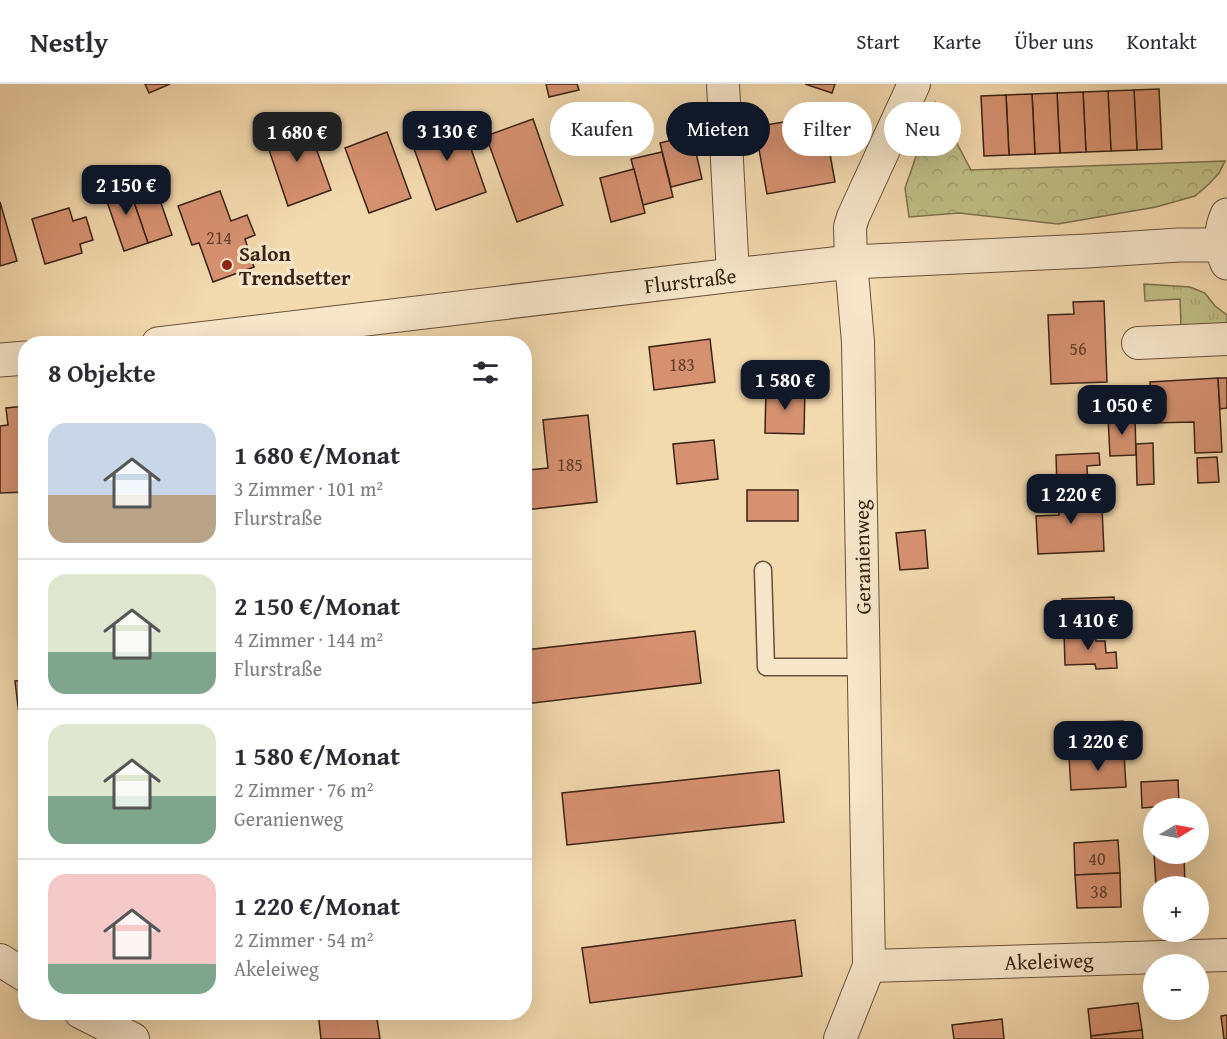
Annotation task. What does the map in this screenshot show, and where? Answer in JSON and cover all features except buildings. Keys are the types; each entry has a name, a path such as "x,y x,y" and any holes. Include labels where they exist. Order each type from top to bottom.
{"street":[{"path":"723,84 733,275"},
{"name":"Geranienweg","path":"840,1039 869,966 858,342 850,227 914,84"},
{"name":"Flurstraße","path":"225,336 851,262 1087,251 1225,241"},
{"path":"1138,343 1227,339"},
{"path":"0,360 18,359"},
{"name":"Akeleiweg","path":"869,966 1227,955"},
{"path":"0,960 18,971"},
{"path":"94,1020 124,1037"}],"lane":[{"path":"763,570 766,667 864,667"}],"green space":[{"path":"961,151 971,170 1225,161 1219,173 1195,196 1156,207 1058,224 959,213 909,217 905,188 916,156 961,156"},
{"path":"1144,284 1190,287 1205,293 1215,306 1227,315 1227,333 1181,325 1180,299 1145,301"}],"place":[{"name":"Salon Trendsetter","path":"227,265"}]}
